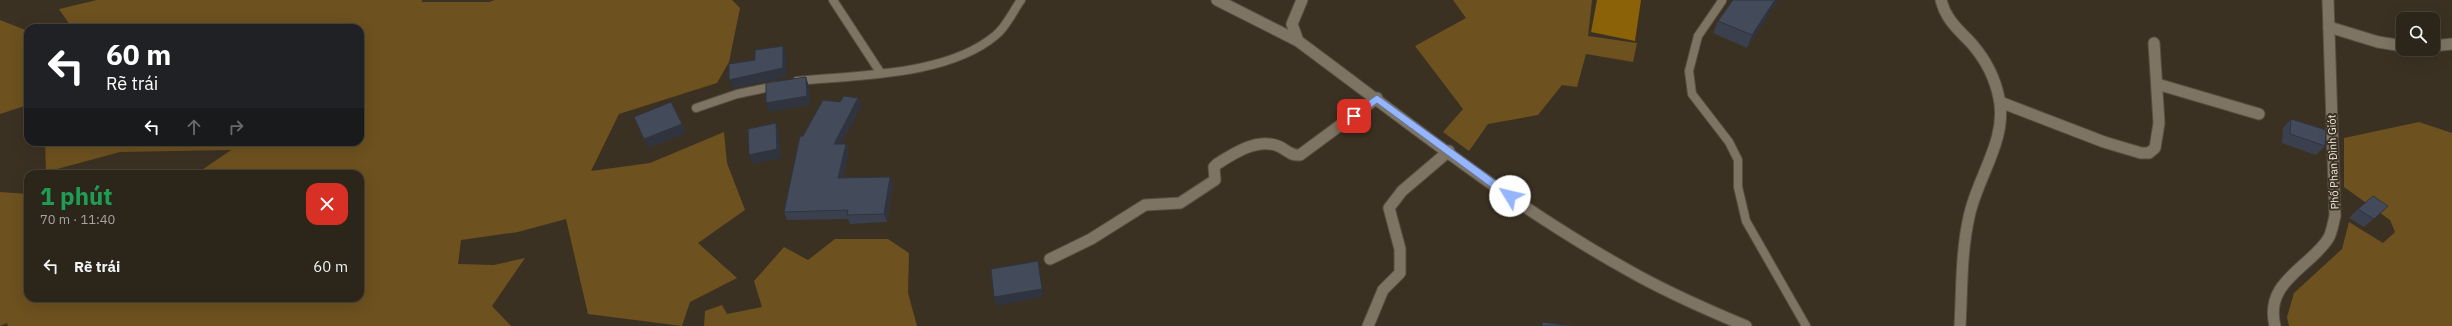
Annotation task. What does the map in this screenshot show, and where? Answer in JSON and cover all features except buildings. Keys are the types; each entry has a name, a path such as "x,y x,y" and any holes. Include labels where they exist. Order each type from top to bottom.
{"street":[{"path":"1216,0 1298,41 1535,215 1621,268 1730,324 1746,326"},
{"path":"1298,41 1292,24 1302,0"},
{"path":"1941,0 1943,12 1951,26 1976,48 1986,62 2000,102 2002,121 1998,140 1979,183 1969,212 1960,326"},
{"name":"Phố Phan Đình Giót","path":"2275,326 2272,314 2280,287 2328,240 2335,216 2328,0"},
{"path":"2329,27 2378,42 2396,45"},
{"path":"2000,102 2104,142 2141,153 2149,153 2155,148 2157,141 2157,84 2154,43"},
{"path":"2440,45 2452,44"},
{"path":"2157,84 2259,114"},
{"path":"1050,259 1091,239 1145,205 1175,205 1189,199 1215,180 1214,167 1217,164 1253,146 1272,144 1290,155 1300,155 1377,98"},
{"path":"1368,326 1383,290 1400,273 1400,249 1389,208 1402,190 1449,151"}],"lane":[{"path":"833,0 884,71"},
{"path":"696,108 737,94 784,84 947,62 975,51 997,35 1021,0"},
{"path":"1722,0 1698,36 1689,71 1692,94 1729,142 1738,160 1738,187 1746,221 1806,326"}],"shaded area":[{"path":"97,0 422,0 422,2 489,2 495,0 732,0 740,8 729,62 717,83 619,114 591,171 650,163 724,132 727,163 745,210 698,243 737,278 690,302 682,326 588,314 566,219 518,232 461,240 458,264 494,265 525,258 492,306 511,326 8,326 7,323 0,326 0,192 24,194 24,302 364,302 364,170 202,170 231,150 120,152 53,170 46,170 45,146 364,146 364,24 69,24 59,9"},
{"path":"1453,0 1592,0 1588,36 1637,43 1633,62 1586,54 1577,87 1562,85 1538,115 1488,124 1469,151 1443,132 1463,109 1415,46 1466,18"},
{"path":"1597,0 1641,0 1635,41 1591,32"},
{"path":"0,20 24,29 24,106 0,114"},
{"path":"2419,122 2452,133 2452,326 2289,326 2287,317 2294,293 2342,249 2349,222 2383,243 2395,232 2390,220 2344,187 2344,138"},
{"path":"835,239 888,239 909,253 908,293 917,326 704,326 705,311 722,305 727,314 762,307 754,281 784,247 808,260"}],"route":[{"path":"1354,116 1377,98 1510,196"}]}
